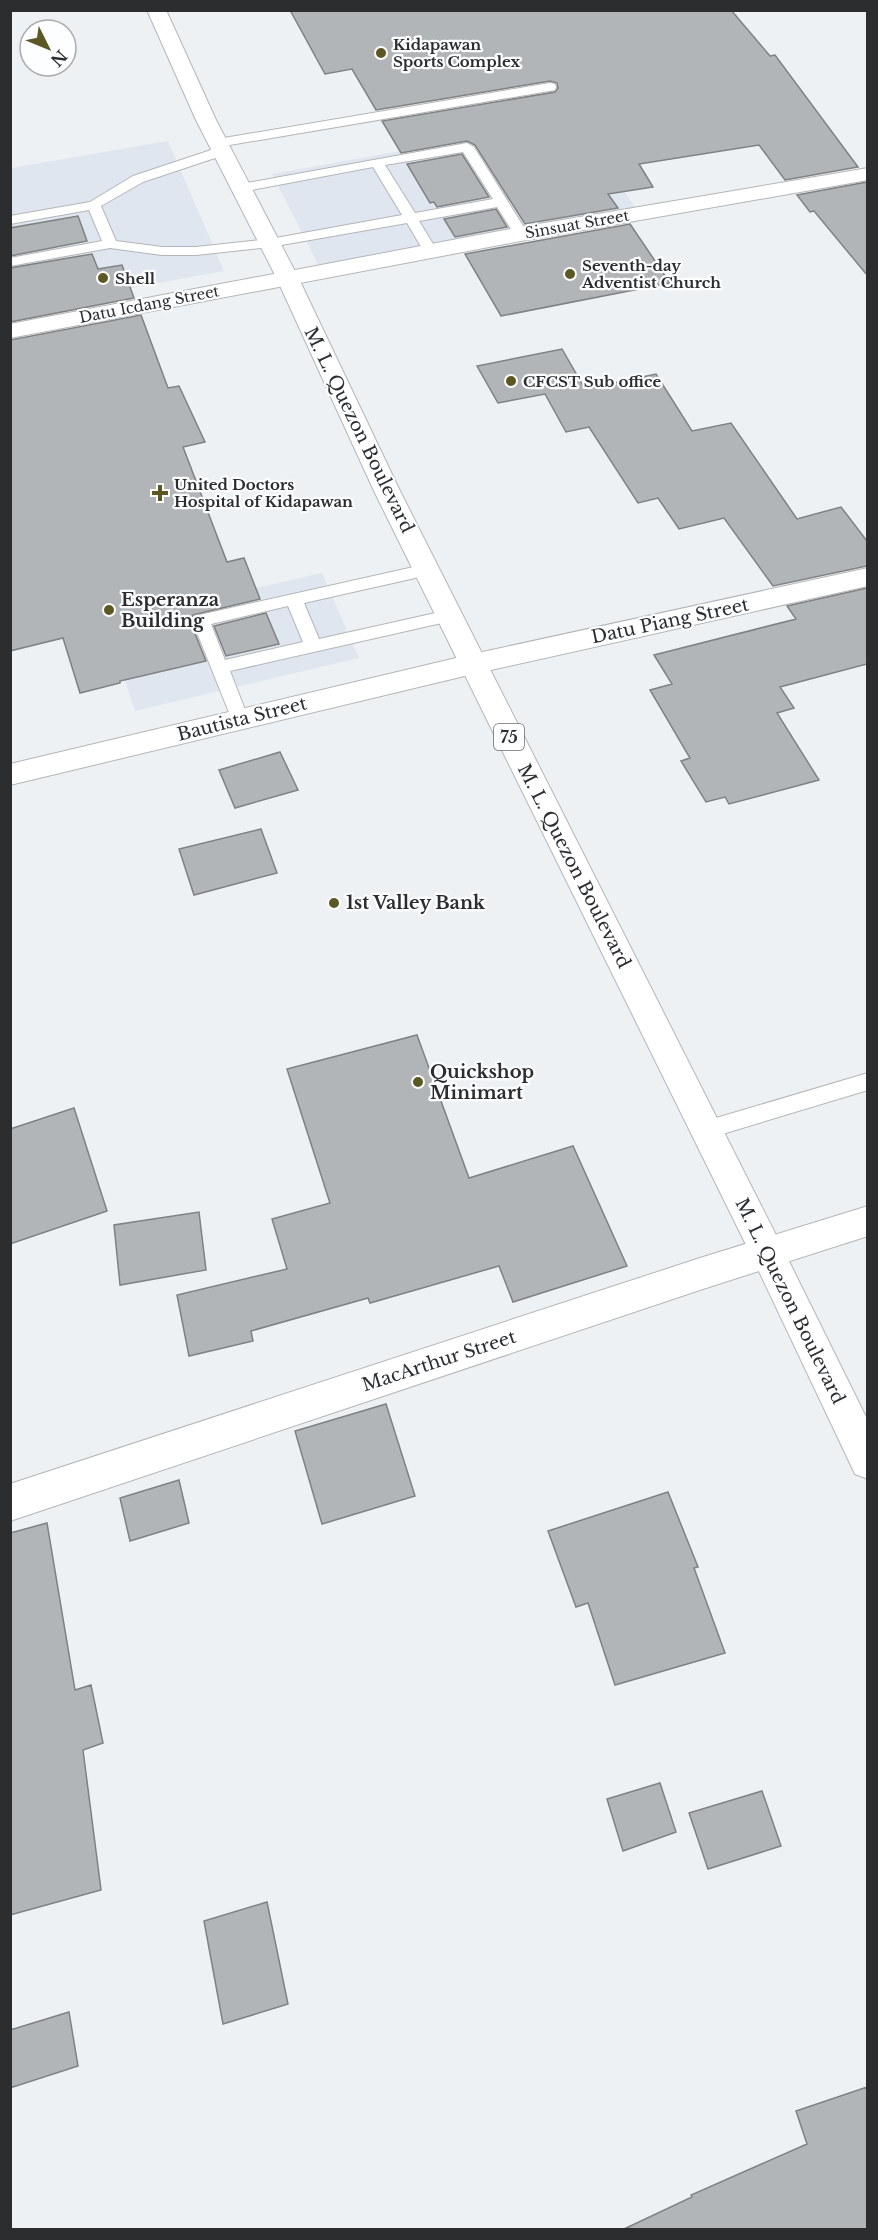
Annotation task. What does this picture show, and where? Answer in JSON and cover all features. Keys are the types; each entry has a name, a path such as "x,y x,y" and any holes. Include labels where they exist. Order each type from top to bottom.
{"main road":[{"name":"M. L. Quezon Boulevard","path":"156,10 220,147 270,243 449,616 767,1252 867,1461"},
{"name":"Sinsuat Street","path":"287,278 521,234 867,174"},
{"name":"Datu Icdang Street","path":"10,331 287,278"},
{"name":"Datu Piang Street","path":"473,664 867,577"},
{"name":"Bautista Street","path":"10,775 473,664"},
{"name":"MacArthur Street","path":"10,1503 767,1252 867,1221"}],"lane":[{"path":"10,220 94,205 138,179 220,147 550,87"},
{"path":"241,188 467,147 521,234"},
{"path":"377,162 431,252"},
{"path":"10,262 110,244 162,251 270,243 410,216 501,202"},
{"path":"94,205 110,244"},
{"path":"240,720 201,620 427,570"},
{"path":"294,600 313,646"},
{"path":"219,667 449,616"},
{"path":"706,1130 867,1081"}],"shaded area":[{"path":"574,120 636,208 320,268 272,174"},
{"path":"168,141 224,271 11,310 11,168"},
{"path":"322,573 359,658 135,711 106,622"}],"building":[{"path":"290,10 731,10 770,56 775,55 858,167 785,180 759,145 639,164 653,187 608,194 618,208 525,224 475,145 467,141 401,153 382,121 555,92 558,88 557,83 550,81 376,110 352,69 325,74"},
{"path":"462,154 489,197 437,207 434,202 430,203 407,164"},
{"path":"867,182 867,275 814,211 810,212 797,195"},
{"path":"496,209 507,227 455,237 444,219"},
{"name":"Shell","path":"78,216 87,241 10,256 10,228"},
{"name":"Seventh-day Adventist Church","path":"630,224 670,283 501,316 465,254"},
{"path":"92,254 98,269 122,265 134,298 10,322 10,268"},
{"path":"141,315 168,388 179,386 205,442 183,447 227,562 244,558 260,599 193,615 190,621 206,661 80,693 63,638 10,651 10,340"},
{"path":"562,349 585,389 656,374 692,431 731,423 797,519 841,507 867,541 867,566 773,586 724,518 679,529 658,498 638,503 589,427 566,432 545,394 498,403 477,366"},
{"path":"867,588 867,664 780,687 794,708 777,713 819,780 729,804 725,797 706,802 681,761 690,758 650,690 672,684 654,655 796,619 787,606"},
{"path":"266,613 279,644 226,656 214,626"},
{"path":"280,752 298,790 235,808 219,770"},
{"path":"261,829 277,873 194,895 179,849"},
{"path":"417,1035 469,1178 573,1146 627,1266 513,1302 499,1266 370,1303 368,1298 251,1331 253,1341 189,1356 177,1295 287,1269 272,1219 330,1203 287,1069"},
{"path":"74,1108 107,1211 10,1244 10,1129"},
{"path":"199,1212 206,1270 120,1285 114,1225"},
{"path":"386,1404 415,1496 322,1524 295,1431"},
{"path":"179,1480 189,1523 130,1541 120,1498"},
{"path":"668,1492 698,1567 694,1568 725,1653 615,1685 588,1603 576,1607 548,1531"},
{"path":"47,1523 75,1690 91,1685 103,1743 83,1750 101,1890 10,1915 10,1533"},
{"path":"660,1783 676,1832 623,1851 607,1799"},
{"path":"762,1791 781,1846 708,1869 689,1813"},
{"path":"267,1902 288,2004 223,2024 204,1921"},
{"path":"69,2012 78,2066 10,2088 10,2030"},
{"path":"867,2087 867,2229 624,2229 692,2197 691,2195 807,2144 796,2111"}],"place":[{"name":"Kidapawan Sports Complex","path":"381,53"},
{"name":"Seventh-day Adventist Church","path":"570,274"},
{"name":"Shell","path":"103,278"},
{"name":"CFCST Sub office","path":"511,381"},
{"name":"United Doctors Hospital of Kidapawan","path":"160,493"},
{"name":"Esperanza Building","path":"109,610"},
{"name":"1st Valley Bank","path":"334,903"},
{"name":"Quickshop Minimart","path":"418,1082"}]}
